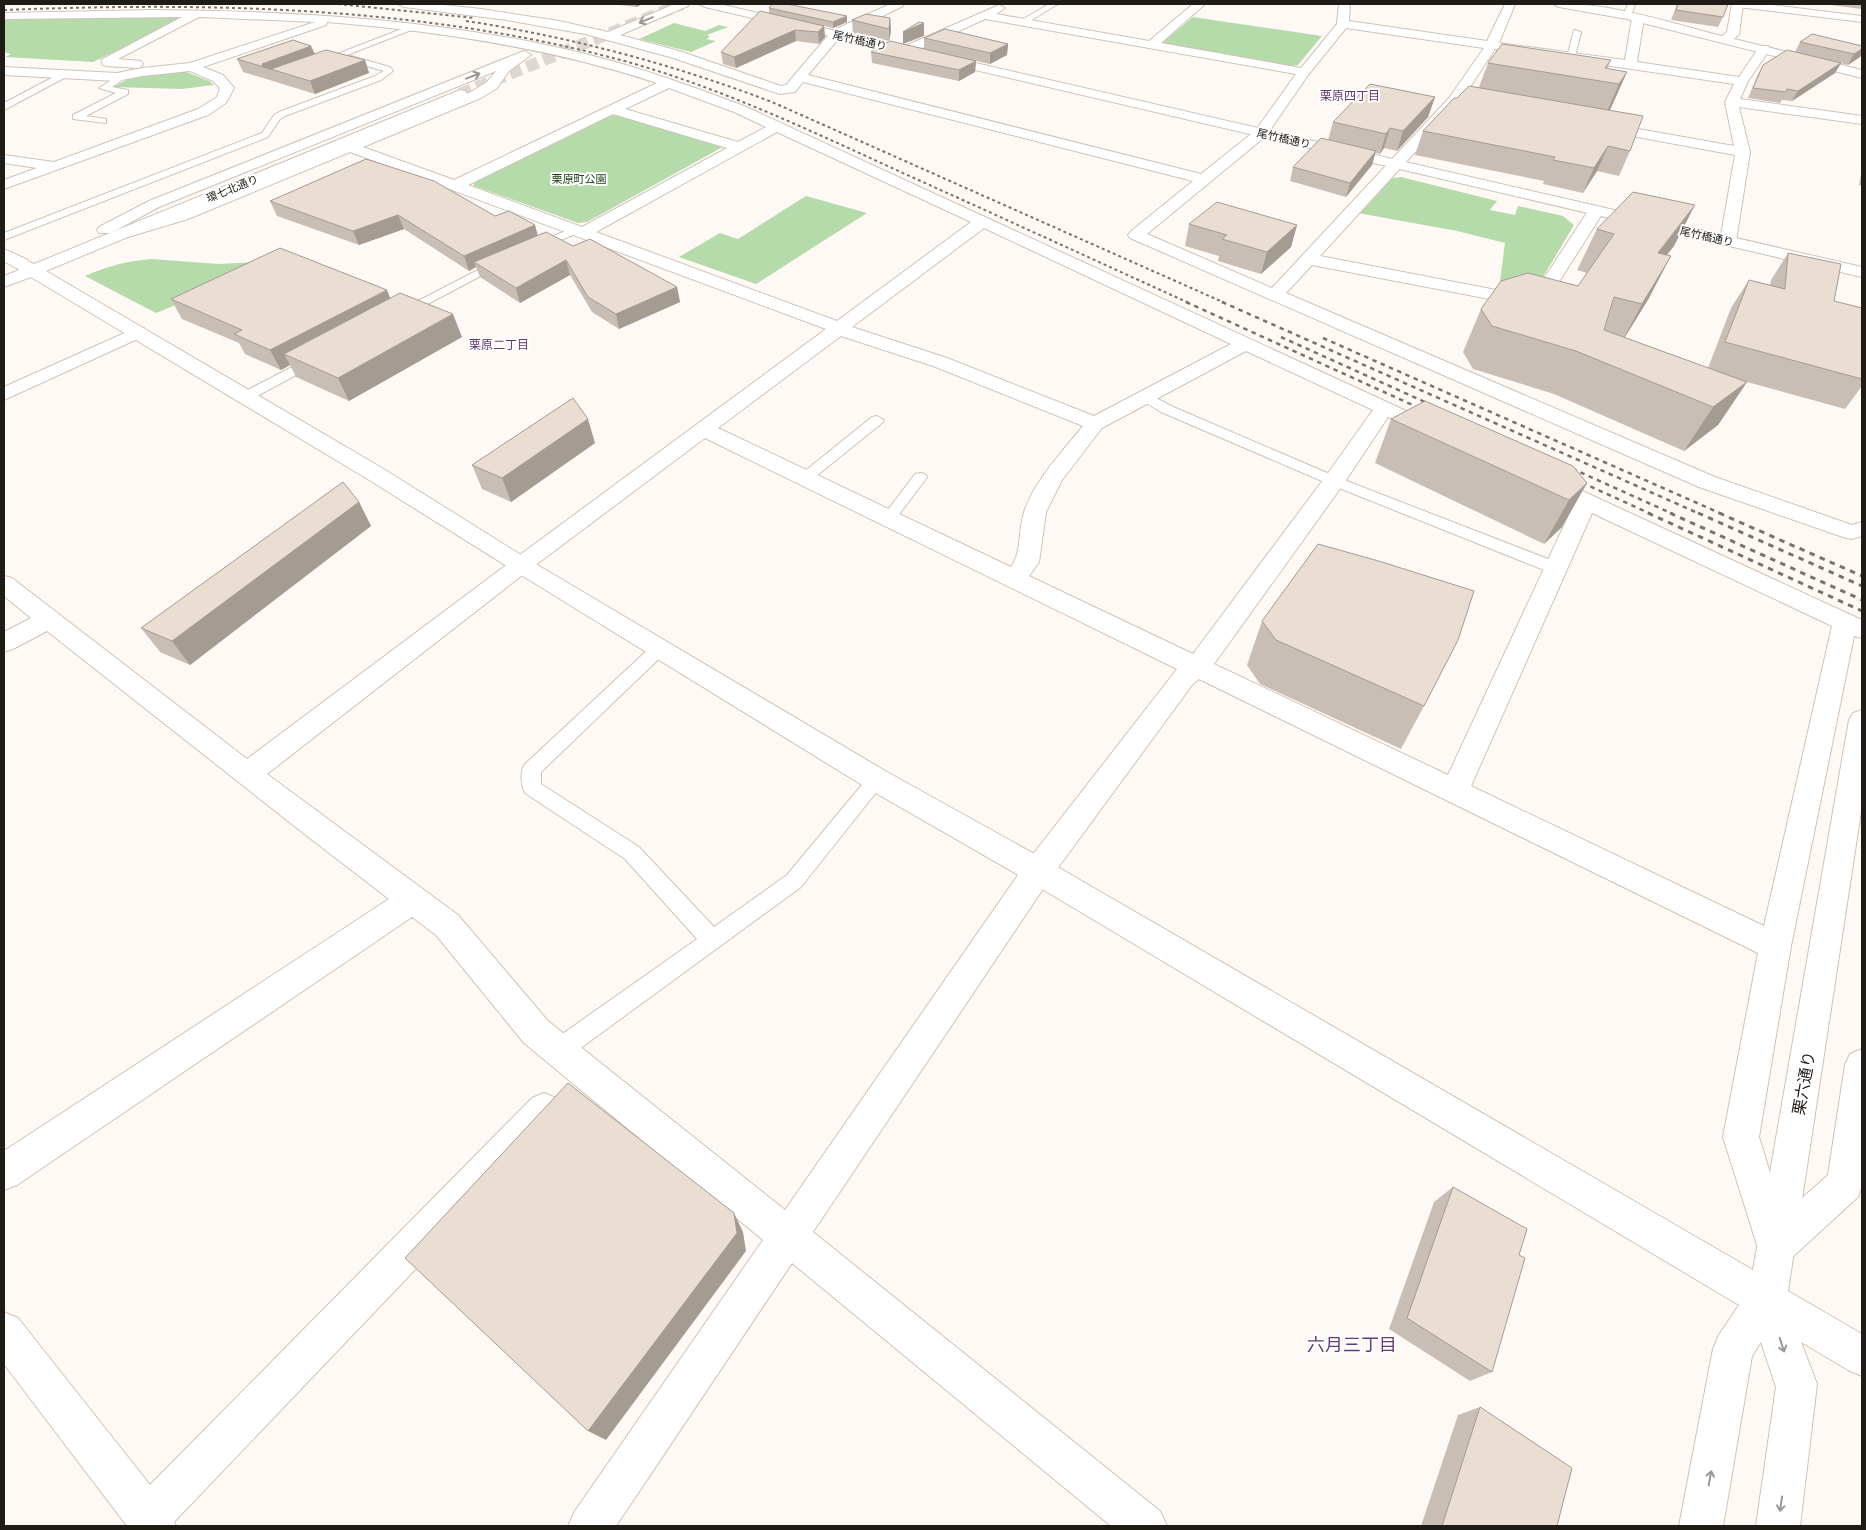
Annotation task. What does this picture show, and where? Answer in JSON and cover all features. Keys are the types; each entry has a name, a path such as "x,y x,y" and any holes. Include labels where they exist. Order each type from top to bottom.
{"street":[{"path":"404,4 467,11 586,31 605,30 684,4"},
{"name":"尾竹橋通り","path":"705,4 1862,272"},
{"path":"605,30 780,90 790,89 836,34 899,4"},
{"path":"908,50 1007,4"},
{"path":"1152,45 1199,4"},
{"path":"1344,4 1343,24 1304,72 1261,133 1136,235 1707,482 1851,532 1862,529"},
{"path":"1276,294 1454,101 1491,46 1510,4"},
{"path":"1559,4 1632,13 1862,74"},
{"path":"1725,39 1733,34 1738,4 1862,19"},
{"path":"867,8 882,12"},
{"path":"4,16 122,12 200,13 333,19 415,27 541,48 611,65 668,83 739,109 1446,437"},
{"path":"4,185 184,120 217,104 226,94 227,88 218,78 187,67 107,62 106,60 200,13"},
{"path":"1630,66 1632,13"},
{"path":"983,15 1304,72"},
{"path":"4,71 117,77 187,67 333,19"},
{"path":"1343,24 1742,81"},
{"path":"111,232 154,204 541,48"},
{"path":"1728,241 1743,152 1735,123 1732,102 1742,81 1764,49"},
{"path":"111,232 182,216 476,95 492,85 505,68 525,55"},
{"path":"800,77 1203,180"},
{"path":"454,186 668,83"},
{"name":"環七北通り","path":"4,282 28,267 111,232 455,93"},
{"path":"1454,101 1473,104"},
{"path":"1732,102 1862,120"},
{"path":"613,110 740,147"},
{"path":"1589,125 1743,152"},
{"path":"579,231 776,127"},
{"path":"350,147 773,302 838,328 982,378 1095,424"},
{"path":"4,159 54,167"},
{"path":"1308,259 1537,302 1596,211"},
{"path":"248,773 703,429 982,222"},
{"path":"4,254 374,473 521,566 877,780 1038,871 1862,1356"},
{"name":"環七北通り","path":"4,271 28,267"},
{"path":"4,394 138,332"},
{"path":"1015,578 1028,562 1035,512 1052,479 1095,424 1245,344"},
{"path":"590,1526 1038,871 1183,678 1196,668 1334,481 1384,408"},
{"path":"703,429 1015,578 1196,668 1455,790 1775,946"},
{"path":"1533,478 1854,626 1775,946 1741,1137 1776,1248 1845,1184 1862,1065"},
{"path":"1455,790 1586,502"},
{"path":"4,584 317,828 447,925 536,1032 1145,1526"},
{"path":"4,644 49,619"},
{"name":"栗六通り","path":"1701,1526 1733,1349 1767,1299 1862,720"},
{"path":"4,1172 414,899"},
{"path":"4,1332 151,1522 570,1061"},
{"name":"栗六通り","path":"1767,1299 1792,1376 1797,1384 1778,1526"}],"lane":[{"path":"1022,22 1054,4"},
{"path":"4,237 265,135 282,114 378,78 389,72 387,69 333,57 415,27"},
{"path":"1571,57 1577,32"},
{"path":"4,107 63,75"},
{"path":"103,121 76,117 126,92 103,88 118,80 117,77"},
{"path":"526,251 579,231"},
{"path":"387,320 509,258"},
{"path":"246,397 329,351"},
{"path":"1145,396 1166,409 1334,481 1555,568"},
{"path":"805,478 877,420"},
{"path":"889,518 920,477"},
{"path":"660,648 531,770 532,788 632,853 712,940"},
{"path":"570,1061 712,940 794,881 877,780"}],"green space":[{"path":"75,15 186,17 93,62 5,57 11,54 4,52 4,17"},
{"path":"1193,17 1322,36 1298,65 1291,66 1167,45 1163,42"},
{"path":"674,23 705,31 719,25 728,27 707,35 710,37 706,39 716,41 691,52 639,39"},
{"path":"184,71 209,81 214,85 182,89 113,87 134,76"},
{"name":"栗原町公園","path":"619,115 720,144 721,148 587,222 578,223 474,186 474,182 610,116"},
{"path":"1401,177 1497,201 1490,210 1515,215 1518,206 1563,216 1574,225 1534,292 1499,289 1505,243 1457,231 1358,213 1385,179"},
{"path":"806,196 867,213 756,284 679,257 720,233 738,239"},
{"path":"152,259 219,264 273,261 280,263 156,313 85,276 118,264"}],"building":[{"path":"772,4 787,4 847,16 833,22 769,8"},
{"path":"1678,4 1728,4 1723,17 1676,10"},
{"path":"760,11 824,26 818,32 795,30 734,57 721,52"},
{"path":"866,14 890,18 889,29 852,20"},
{"path":"919,22 924,23 903,32"},
{"path":"945,29 1008,44 990,53 924,38"},
{"path":"1812,34 1862,46 1862,49 1854,54 1800,42"},
{"path":"293,40 311,46 262,64 263,67 237,59"},
{"path":"890,41 976,61 959,70 871,52"},
{"path":"1502,44 1611,60 1605,68 1627,72 1619,84 1488,63"},
{"path":"326,50 365,60 310,81 266,68 271,69"},
{"path":"1787,50 1841,63 1798,91 1787,89 1786,92 1753,88 1763,65"},
{"path":"1370,84 1435,97 1403,131 1390,128 1386,134 1333,122"},
{"path":"1469,86 1643,116 1630,151 1608,146 1594,168 1553,160 1555,157 1423,131 1454,98 1457,98"},
{"path":"1321,138 1376,151 1350,183 1293,167"},
{"path":"366,159 434,181 495,216 509,211 535,225 464,256 398,215 353,231 270,201"},
{"path":"1633,192 1695,205 1658,253 1671,256 1642,304 1614,297 1604,330 1747,382 1713,407 1576,351 1492,326 1481,309 1501,281 1528,273 1578,286 1614,234 1597,229"},
{"path":"1217,202 1297,225 1267,252 1222,239 1227,235 1189,224"},
{"path":"546,232 573,246 590,239 677,287 616,314 588,297 566,260 516,288 474,262"},
{"path":"280,248 387,290 270,350 234,334 242,330 171,299"},
{"path":"1788,253 1841,264 1834,301 1862,308 1862,379 1725,342 1749,280 1785,289"},
{"path":"400,293 453,314 338,378 284,354"},
{"path":"573,398 588,419 502,478 472,465"},
{"path":"1425,401 1573,466 1587,483 1569,500 1391,419"},
{"path":"343,482 359,502 172,641 141,628"},
{"path":"1318,544 1474,591 1458,640 1424,706 1276,640 1262,621"},
{"path":"568,1083 734,1213 737,1233 588,1431 405,1258"},
{"path":"1453,1187 1527,1229 1519,1255 1525,1258 1492,1372 1407,1318"},
{"path":"1480,1407 1572,1468 1557,1526 1442,1526"}],"tunnel":[{"path":"460,94 682,4"}],"railway":[{"path":"338,4 475,18"},
{"path":"4,10 161,7 240,8 318,12 474,29 551,43 628,62 696,84 763,110 1189,303"},
{"path":"466,21 544,35 621,53 734,88 772,102 1225,303"},
{"path":"1186,302 1428,412"},
{"path":"1222,302 1700,514"},
{"path":"1281,337 1436,407"},
{"path":"1323,338 1722,514"},
{"path":"1564,465 1673,514"},
{"path":"1574,479 1651,514"},
{"path":"1648,513 1862,611"},
{"path":"1670,513 1862,600"},
{"path":"1698,513 1862,586"},
{"path":"1719,513 1862,576"}],"district":[{"name":"栗原四丁目","path":"1350,95"},
{"name":"栗原二丁目","path":"499,344"},
{"name":"六月三丁目","path":"1352,1344"}]}
